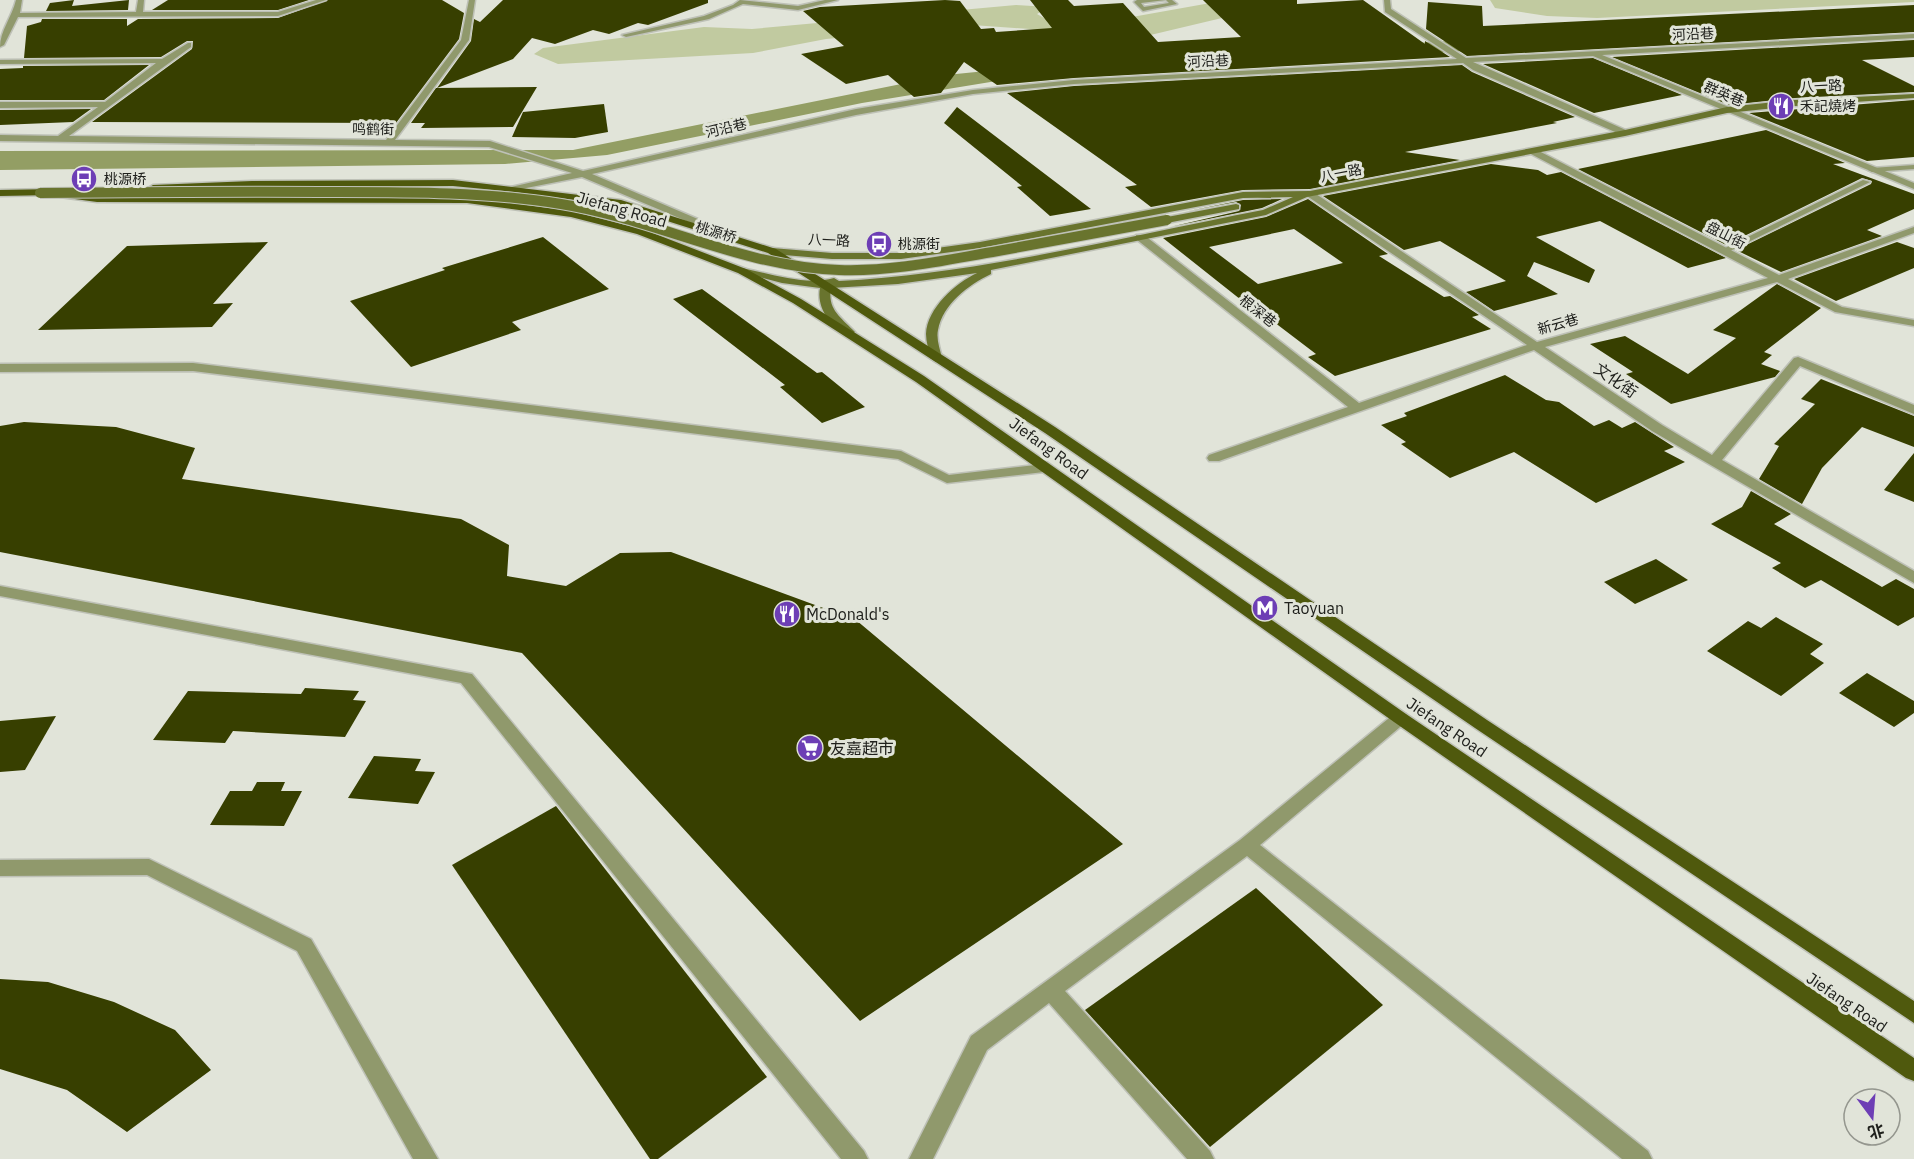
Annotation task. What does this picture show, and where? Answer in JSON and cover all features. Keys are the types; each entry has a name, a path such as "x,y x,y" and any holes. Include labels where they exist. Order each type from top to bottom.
{"main road":[{"name":"八一路","path":"772,251 832,256 901,256 980,245 1135,213 1243,195 1310,194 1625,133 1727,110 1795,103 1914,96"},
{"name":"Jiefang Road","path":"0,193 252,183 453,183 621,203 772,251 1050,430 1481,724 1914,1013"},
{"name":"桃源桥","path":"40,193 271,191 406,192 496,196 562,204 613,215 718,248 768,260 836,270 876,270 926,264 1310,194"},
{"name":"Jiefang Road","path":"40,193 97,199 467,200 571,214 629,229 742,271 849,332 920,379 1400,718 1914,1071"},
{"path":"742,271 782,280 826,285 909,279 1010,262 1266,212 1310,194"},
{"path":"826,285 851,275 980,245"},
{"path":"936,358 932,331 951,295 977,276 1010,262"},
{"path":"826,285 823,296 825,308 849,332"}],"street":[{"path":"0,45 16,15 19,0"},
{"path":"139,14 141,0"},
{"path":"16,15 139,14 229,17 278,14 323,0"},
{"path":"389,142 465,40 472,0"},
{"path":"626,35 713,15 743,1 798,8 821,1 835,0"},
{"path":"1387,0 1388,10 1463,61 1625,133"},
{"name":"河沿巷","path":"514,189 856,112 973,92 1074,82 1914,36"},
{"path":"60,139 188,45"},
{"name":"群英巷","path":"1591,54 1914,186"},
{"path":"0,62 164,61"},
{"path":"0,105 108,105"},
{"name":"鸣鹤街","path":"0,138 490,144 584,174 729,236"},
{"name":"盘山街","path":"1532,151 1839,310 1914,323"},
{"name":"文化街","path":"1310,194 1657,428 1914,578"},
{"name":"新云巷","path":"1214,458 1535,346 1778,279 1914,230"},
{"name":"根深巷","path":"1140,237 1357,408"},
{"path":"1714,461 1798,361 1914,410"},
{"path":"0,368 193,367 901,455 947,479 1044,468"},
{"path":"0,591 466,678 856,1159"},
{"path":"921,1159 979,1043 1247,845 1400,718"},
{"path":"1247,845 1640,1159"},
{"path":"0,868 149,867 304,945 426,1159"},
{"path":"1051,990 1202,1159"}],"lane":[{"path":"1167,0 1174,4 1143,9 1137,2 1167,0"},
{"path":"1872,170 1914,167"},
{"path":"1723,251 1866,182"}],"shaded area":[{"path":"1490,0 1914,0 1914,2 1597,18 1547,16 1495,8"},
{"path":"1216,2 1275,3 1142,37 972,25 826,39 753,53 558,64 534,54 543,48 704,27 752,29 1016,5 1049,7 1037,14 1051,22 1132,17"},
{"path":"1914,25 1021,77 862,103 607,155 505,164 0,170 0,151 573,150 946,75 1016,68 1449,41"}],"building":[{"path":"74,0 72,6 129,0 128,10 46,11 50,3"},
{"path":"168,0 309,0 278,10 152,10"},
{"path":"328,0 442,0 464,13 459,39 396,123 92,122 192,49 193,41 187,41 161,57 24,58 27,26 41,22 42,19 127,19 127,26 138,19 278,18"},
{"path":"503,0 708,0 708,3 648,25 638,23 609,34 593,30 555,44 532,38 513,59 437,88 471,41 474,19 480,22"},
{"path":"1030,0 1068,0 1074,6 1123,3 1158,42 1241,37 1203,0 1297,0 1297,4 1363,0 1425,44 1425,41 1450,57 1074,78 997,85 964,62 941,93 914,97 888,75 846,84 801,54 844,46 803,11 820,7 960,1 981,29 994,28 996,32 1052,28"},
{"path":"1428,2 1482,6 1483,26 1914,5 1914,32 1467,56 1426,29"},
{"path":"1914,40 1914,57 1862,60 1914,86 1914,92 1795,98 1729,105 1612,57"},
{"path":"1593,58 1682,95 1594,113 1483,64"},
{"path":"149,65 104,100 0,100 0,69 23,68 23,66"},
{"path":"1462,65 1472,72 1575,117 1553,122 1557,123 1405,152 1460,160 1310,189 1243,190 1151,207 1125,187 1137,185 1007,93 1074,86"},
{"path":"537,87 513,127 421,128 425,123 411,123 436,88"},
{"path":"1914,100 1914,157 1867,161 1749,113"},
{"path":"604,104 608,132 575,138 512,137 523,112"},
{"path":"957,107 1091,209 1050,216 1017,187 1022,186 944,123"},
{"path":"91,109 73,122 0,125 0,110"},
{"path":"1766,130 1845,163 1833,164 1914,194 1914,209 1867,230 1882,236 1781,272 1736,250 1871,184 1872,181 1862,178 1726,245 1578,169"},
{"path":"1491,164 1538,170 1547,175 1561,172 1726,258 1688,268 1600,221 1536,237 1595,270 1589,283 1534,262 1527,276 1558,294 1494,311 1466,292 1506,281 1440,241 1404,250 1323,196"},
{"path":"1282,199 1262,208 1170,227 1239,211 1241,205 1236,202 1184,212 1243,200"},
{"path":"1308,199 1388,254 1379,256 1444,297 1450,296 1479,315 1472,317 1491,329 1335,376 1308,357 1316,354 1253,306 1250,307 1163,238 1266,217","holes":["1294,229 1343,263 1258,284 1209,247"]},
{"path":"543,237 609,289 512,322 521,330 411,367 350,301 445,270 442,268"},
{"path":"268,242 213,304 233,303 212,327 38,330 127,246"},
{"path":"1897,242 1914,248 1914,268 1836,301 1794,279"},
{"path":"1777,284 1821,308 1764,352 1772,355 1761,364 1780,371 1775,377 1671,404 1626,374 1633,372 1590,344 1625,336 1688,374 1736,338 1713,330"},
{"path":"702,289 817,373 822,372 865,407 822,423 780,387 785,385 673,299"},
{"path":"1505,375 1546,400 1559,402 1594,426 1609,420 1622,428 1635,422 1674,447 1664,451 1685,462 1596,503 1514,452 1450,478 1401,444 1406,442 1381,425 1407,416 1404,413"},
{"path":"1821,379 1914,416 1914,447 1862,427 1822,468 1802,504 1759,479 1779,446 1774,444 1815,404 1801,399"},
{"name":"友嘉超市","path":"24,422 116,427 195,448 182,479 461,519 509,545 507,576 566,586 620,553 671,552 856,620 1123,844 860,1021 522,653 0,552 0,426"},
{"path":"1914,453 1914,502 1884,490"},
{"path":"1751,491 1791,514 1774,524 1882,587 1896,579 1914,589 1914,617 1898,626 1821,580 1805,588 1772,568 1781,563 1711,524 1742,507"},
{"path":"1656,559 1688,580 1635,604 1604,582"},
{"path":"1776,617 1823,644 1810,654 1824,663 1781,696 1707,651 1748,621 1761,628"},
{"path":"1867,673 1914,701 1914,713 1894,727 1839,693"},
{"path":"305,688 359,691 353,700 366,701 345,737 233,731 225,743 153,740 188,691 301,694"},
{"path":"56,716 25,770 0,772 0,721"},
{"path":"374,756 421,759 415,771 435,772 418,804 348,798"},
{"path":"257,782 285,782 281,791 302,791 284,826 210,825 230,791 252,791"},
{"path":"556,806 767,1077 658,1159 650,1159 452,865"},
{"path":"1256,888 1383,1005 1210,1147 1085,1010"},
{"path":"0,979 48,982 114,1002 175,1030 211,1070 127,1132 67,1090 0,1069"}],"place":[{"name":"禾記燒烤","path":"1781,106"},
{"name":"桃源桥","path":"84,179"},
{"name":"桃源街","path":"879,244"},
{"name":"Taoyuan","path":"1265,608"},
{"name":"McDonald's","path":"787,614"},
{"name":"友嘉超市","path":"810,748"}]}
